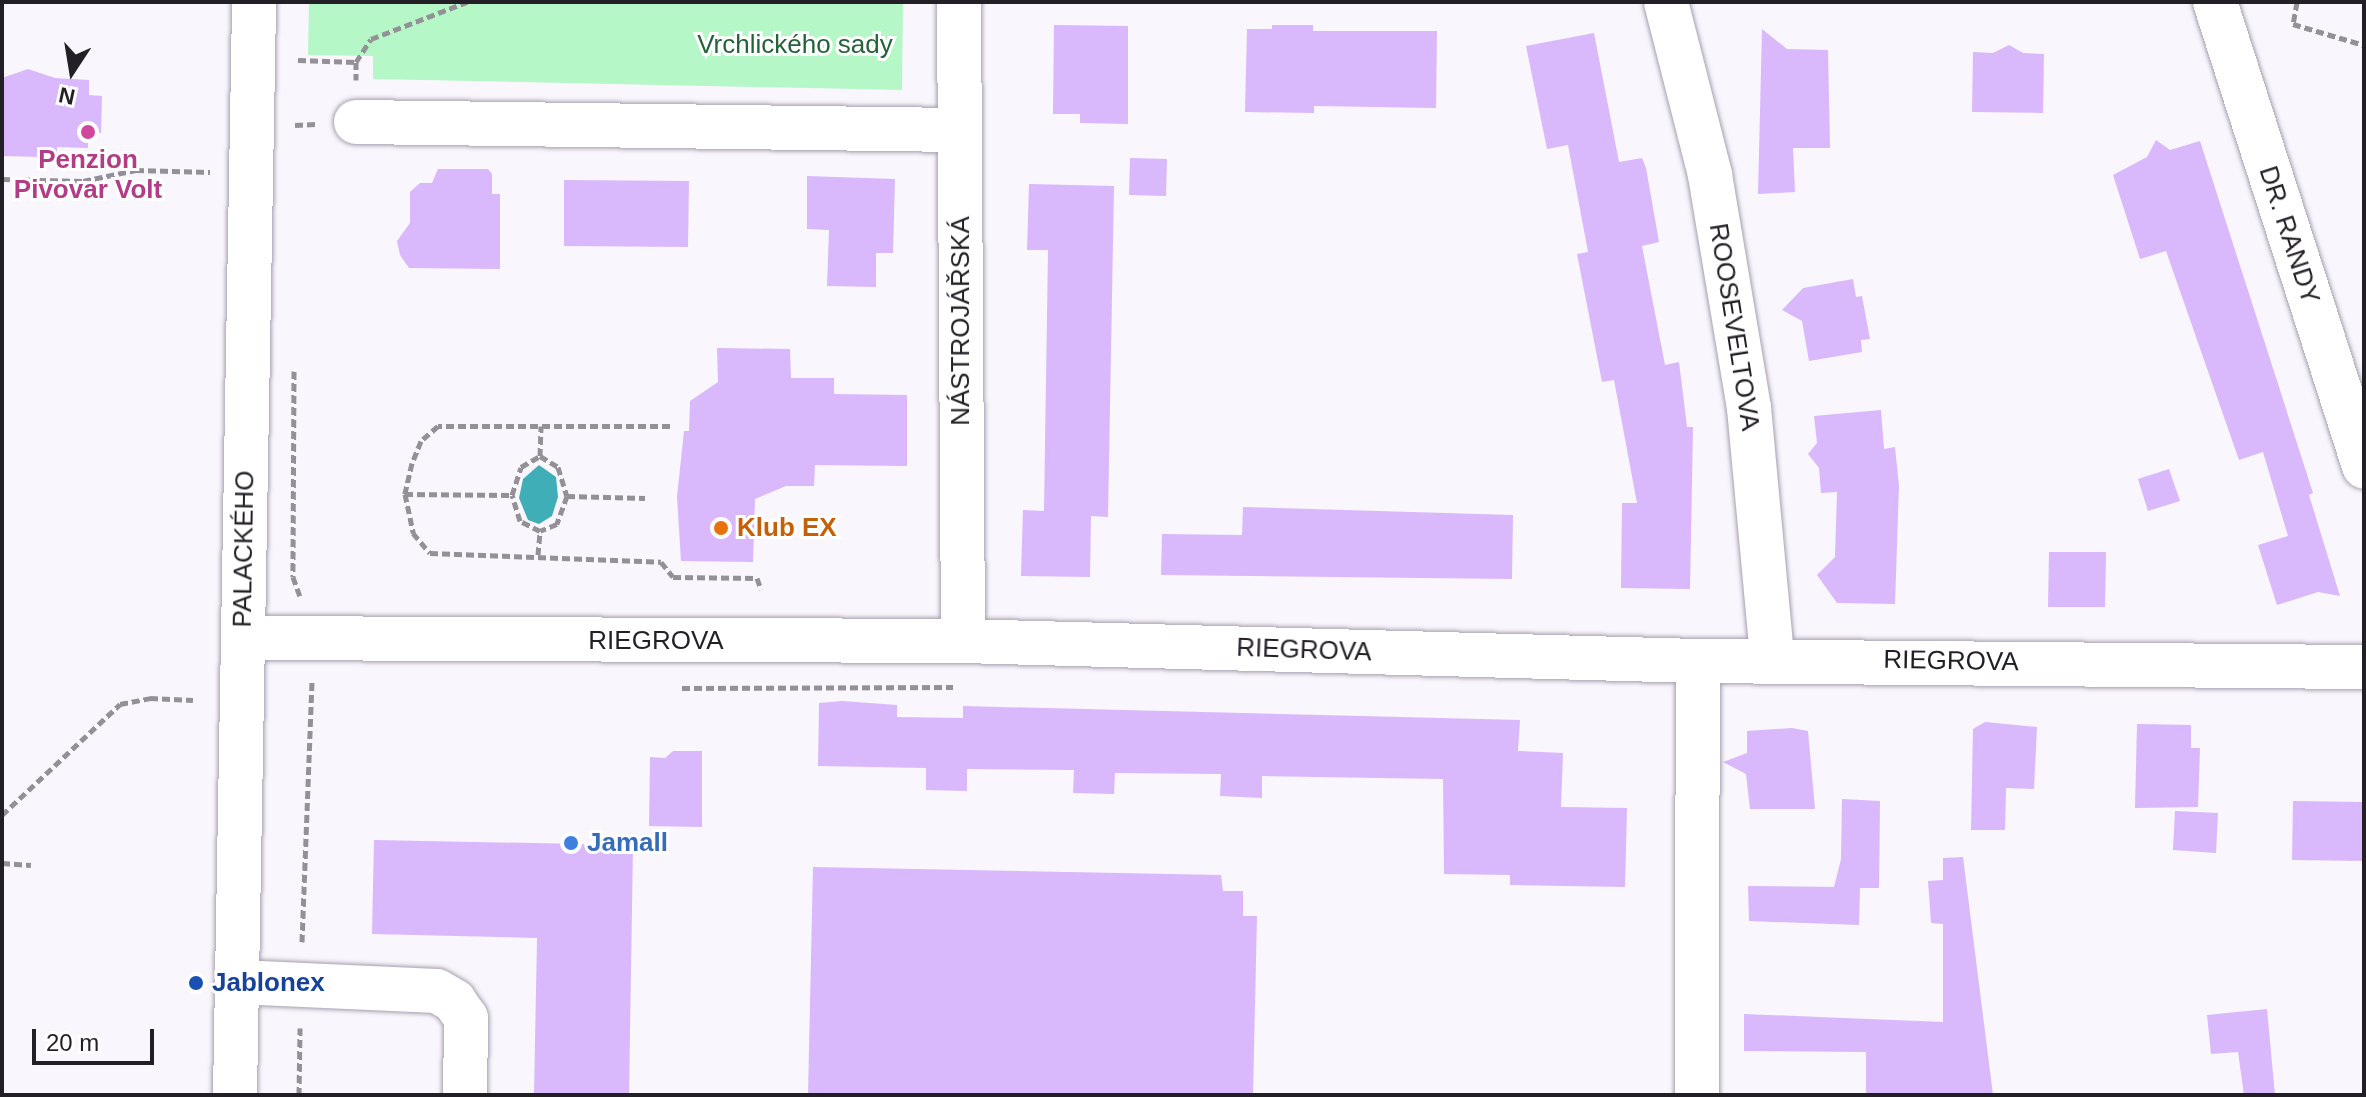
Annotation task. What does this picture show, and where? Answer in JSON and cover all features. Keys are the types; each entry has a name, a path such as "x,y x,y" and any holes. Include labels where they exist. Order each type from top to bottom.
{"street":[{"name":"PALACKÉHO","path":"235,1095 254,2"},
{"name":"NÁSTROJÁŘSKÁ","path":"959,2 963,641"},
{"name":"ROOSEVELTOVA","path":"1666,2 1710,175 1749,408 1772,658"},
{"name":"DR. RANDY","path":"2215,2 2364,467"},
{"path":"356,122 959,130"},
{"name":"RIEGROVA","path":"243,638 963,641 1698,661 1772,658 2364,667"},
{"path":"1697,1095 1698,661"},
{"path":"237,982 413,986 454,1001 466,1018 465,1095"}],"path":[{"path":"356,62 371,39 467,2"},
{"path":"2297,2 2293,24 2364,45"},
{"path":"298,45 298,73"},
{"path":"295,140 296,112"},
{"path":"2,179 83,181 136,170 251,172"},
{"path":"294,359 293,577 301,599 314,604"},
{"path":"540,456 541,425"},
{"path":"670,426 438,426 421,441 405,494 413,533 430,553 661,562 673,577 757,578 761,589"},
{"path":"540,456 558,467 567,496 557,524 540,531 520,521 512,495 521,467 540,456"},
{"path":"405,494 512,495"},
{"path":"567,496 645,498"},
{"path":"538,555 540,531"},
{"path":"299,1095 312,682"},
{"path":"2,815 120,704 150,698 193,700"},
{"path":"2,863 31,865"}],"green space":[{"name":"Vrchlického sady","path":"309,2 903,2 902,90 373,79 373,56 308,55"}],"water":[{"path":"539,465 556,477 558,497 552,516 539,524 528,520 519,498 523,479"}],"building":[{"path":"1054,25 1128,26 1128,124 1080,123 1080,114 1053,114"},
{"path":"1272,25 1313,25 1313,31 1437,31 1436,108 1314,106 1314,113 1245,112 1247,29 1272,29"},
{"path":"1762,29 1787,49 1828,50 1830,148 1793,148 1795,192 1758,194"},
{"path":"1594,33 1619,162 1642,158 1646,168 1659,242 1642,246 1665,365 1679,362 1687,427 1693,427 1690,589 1621,588 1622,503 1637,503 1614,380 1602,382 1577,254 1588,252 1568,145 1547,149 1526,46"},
{"path":"2009,45 2023,53 2044,54 2043,113 1972,112 1973,52 1993,53"},
{"path":"28,69 55,78 89,80 89,95 102,96 101,133 88,133 88,148 57,147 57,152 41,151 41,157 2,156 2,78"},
{"path":"2156,140 2170,150 2200,141 2313,493 2309,495 2340,596 2318,592 2277,605 2258,545 2288,536 2263,452 2239,460 2166,251 2140,259 2113,175 2147,157"},
{"path":"1130,158 1167,159 1166,196 1129,195"},
{"path":"438,169 488,169 492,174 492,194 500,194 500,269 409,268 400,255 397,241 410,223 410,192 420,183 432,183"},
{"path":"807,176 895,179 893,253 876,253 876,287 827,286 829,230 807,229"},
{"path":"564,180 689,181 688,247 564,246"},
{"path":"1029,184 1114,186 1108,517 1091,516 1090,577 1021,576 1023,510 1044,511 1048,250 1027,250"},
{"path":"1853,279 1856,297 1862,296 1870,339 1861,340 1862,352 1809,361 1802,321 1782,310 1803,288"},
{"path":"717,348 790,349 791,378 834,378 834,394 907,395 907,466 815,465 814,486 786,486 755,499 753,562 681,561 677,497 684,431 689,431 690,401 718,382"},
{"path":"1881,410 1884,449 1895,447 1899,486 1895,604 1837,603 1817,575 1835,557 1837,492 1821,493 1819,468 1808,454 1817,443 1814,416"},
{"path":"2169,469 2180,501 2148,511 2138,479"},
{"path":"1243,507 1513,515 1512,579 1161,575 1162,534 1242,535"},
{"path":"2049,552 2106,552 2105,607 2048,607"},
{"path":"842,701 897,705 897,717 963,718 963,706 1520,720 1518,751 1563,753 1561,807 1627,808 1625,887 1510,885 1510,875 1444,874 1443,779 1262,776 1262,798 1220,796 1221,774 1115,773 1114,794 1073,793 1074,770 967,769 967,791 926,790 926,768 818,766 819,703"},
{"path":"1985,722 2037,727 2034,789 2006,788 2005,830 1971,830 1973,729"},
{"path":"2137,724 2191,725 2191,748 2200,748 2198,807 2135,808"},
{"path":"1792,728 1808,731 1815,809 1750,809 1746,774 1723,762 1747,753 1747,731"},
{"path":"673,751 702,751 702,827 649,826 650,757 665,758"},
{"path":"1842,799 1880,801 1879,888 1860,888 1859,925 1749,921 1748,886 1834,887 1841,859"},
{"path":"2293,801 2364,802 2364,861 2292,860"},
{"path":"2175,811 2218,813 2216,853 2173,850"},
{"path":"374,840 633,845 629,1095 534,1095 537,938 372,934"},
{"path":"1963,857 1993,1095 1866,1094 1866,1052 1744,1051 1744,1014 1943,1022 1943,924 1931,923 1928,881 1943,880 1943,858"},
{"path":"813,867 1221,875 1223,891 1243,891 1243,916 1257,916 1253,1095 808,1095"},
{"path":"2267,1009 2275,1095 2244,1095 2238,1052 2211,1054 2207,1015"}],"place":[{"name":"Penzion Pivovar Volt","path":"88,132"},
{"name":"Klub EX","path":"721,528"},
{"name":"Jamall","path":"571,843"},
{"name":"Jablonex","path":"196,983"}]}
